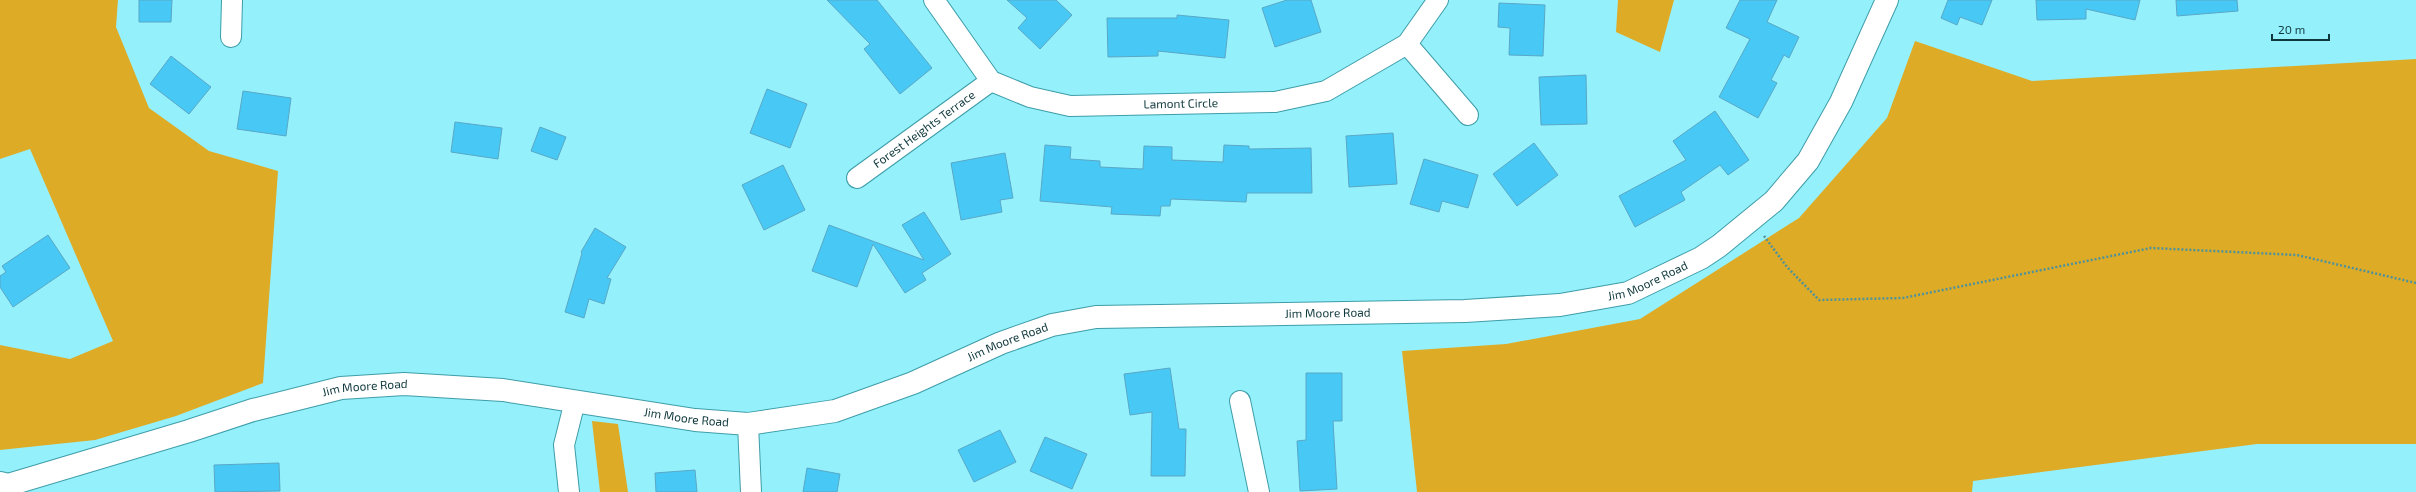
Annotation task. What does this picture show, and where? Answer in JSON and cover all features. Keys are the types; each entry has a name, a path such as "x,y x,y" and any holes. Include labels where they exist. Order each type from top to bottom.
{"street":[{"path":"232,0 232,37"},
{"path":"934,0 991,81"},
{"name":"Lamont Circle","path":"991,81 1030,97 1070,106 1275,102 1326,91 1407,44 1438,0"},
{"name":"Jim Moore Road","path":"3,486 189,431 260,408 341,388 404,384 489,389 695,420 748,424 834,412 913,383 1001,343 1052,325 1096,317 1465,311 1560,305 1628,293 1701,258 1719,246 1774,201 1808,160 1840,102 1887,0"},
{"path":"1407,44 1468,115"},
{"name":"Forest Heights Terrace","path":"857,178 991,81"},
{"path":"569,492 564,445 575,401"},
{"path":"1240,401 1259,492"},
{"path":"748,424 751,492"}],"path":[{"path":"1752,219 1787,267 1819,300 1903,298 2151,248 2296,255 2416,283"}],"shaded area":[{"path":"0,0 118,0 116,27 149,108 209,151 278,171 263,383 176,416 95,440 0,450 0,345 70,359 113,341 30,149 0,159"},
{"path":"1618,0 1674,0 1660,52 1616,32"},
{"path":"1915,41 2032,81 2416,59 2416,444 2257,444 1973,481 1972,492 1417,492 1402,351 1506,344 1640,319 1799,218 1887,118"},
{"path":"592,421 618,424 628,492 600,492"}],"building":[{"path":"139,0 172,0 171,22 139,22"},
{"path":"827,0 877,0 932,68 900,94 864,49 870,44"},
{"path":"1007,0 1056,0 1072,15 1040,49 1018,28 1027,18"},
{"path":"1287,0 1311,0 1321,32 1275,47 1262,8"},
{"path":"1740,0 1777,0 1767,22 1799,37 1789,58 1784,55 1771,80 1777,83 1758,118 1719,97 1750,39 1726,28"},
{"path":"1948,0 1992,0 1982,25 1960,17 1957,25 1941,18"},
{"path":"2036,0 2140,0 2135,20 2086,9 2086,19 2037,20"},
{"path":"2176,0 2237,0 2238,11 2177,16"},
{"path":"1499,3 1545,5 1543,56 1509,55 1510,28 1498,27"},
{"path":"1177,15 1229,20 1225,58 1158,51 1158,56 1108,57 1107,18 1177,18"},
{"path":"171,56 211,87 189,114 150,84"},
{"path":"1586,75 1587,124 1541,125 1539,77"},
{"path":"767,89 807,104 790,148 750,133"},
{"path":"243,91 291,98 286,136 237,129"},
{"path":"1715,111 1749,160 1728,175 1720,165 1681,192 1685,200 1635,227 1619,196 1686,160 1673,141"},
{"path":"455,122 502,128 498,159 451,152"},
{"path":"540,127 566,137 557,160 531,151"},
{"path":"1393,133 1397,184 1349,187 1346,136"},
{"path":"1534,143 1558,175 1517,206 1493,174"},
{"path":"1045,145 1071,147 1070,159 1100,161 1100,167 1143,169 1144,146 1172,147 1172,160 1223,162 1224,145 1249,146 1249,149 1311,148 1312,193 1247,193 1246,202 1171,199 1170,206 1161,206 1160,216 1111,214 1112,207 1040,201"},
{"path":"1005,153 1013,198 1000,200 1002,212 961,220 951,163"},
{"path":"1424,159 1478,175 1468,208 1442,201 1439,212 1410,204"},
{"path":"783,165 805,210 764,230 742,185"},
{"path":"924,212 951,254 922,273 926,280 905,293 873,244 857,287 812,271 829,225 924,260 902,225"},
{"path":"595,228 626,247 607,278 611,279 604,304 589,299 584,318 565,312 582,253 581,252"},
{"path":"48,235 70,268 13,307 0,287 0,276 6,272 2,266"},
{"path":"1170,368 1179,429 1186,429 1185,476 1151,476 1152,412 1130,415 1124,374"},
{"path":"1306,373 1342,373 1342,421 1333,421 1337,489 1300,491 1297,441 1306,440"},
{"path":"1000,430 1016,462 974,482 958,450"},
{"path":"1045,437 1087,454 1072,489 1030,471"},
{"path":"279,463 280,491 215,492 214,465"},
{"path":"807,468 840,474 837,492 803,492"},
{"path":"695,470 697,492 656,492 655,473"}]}
